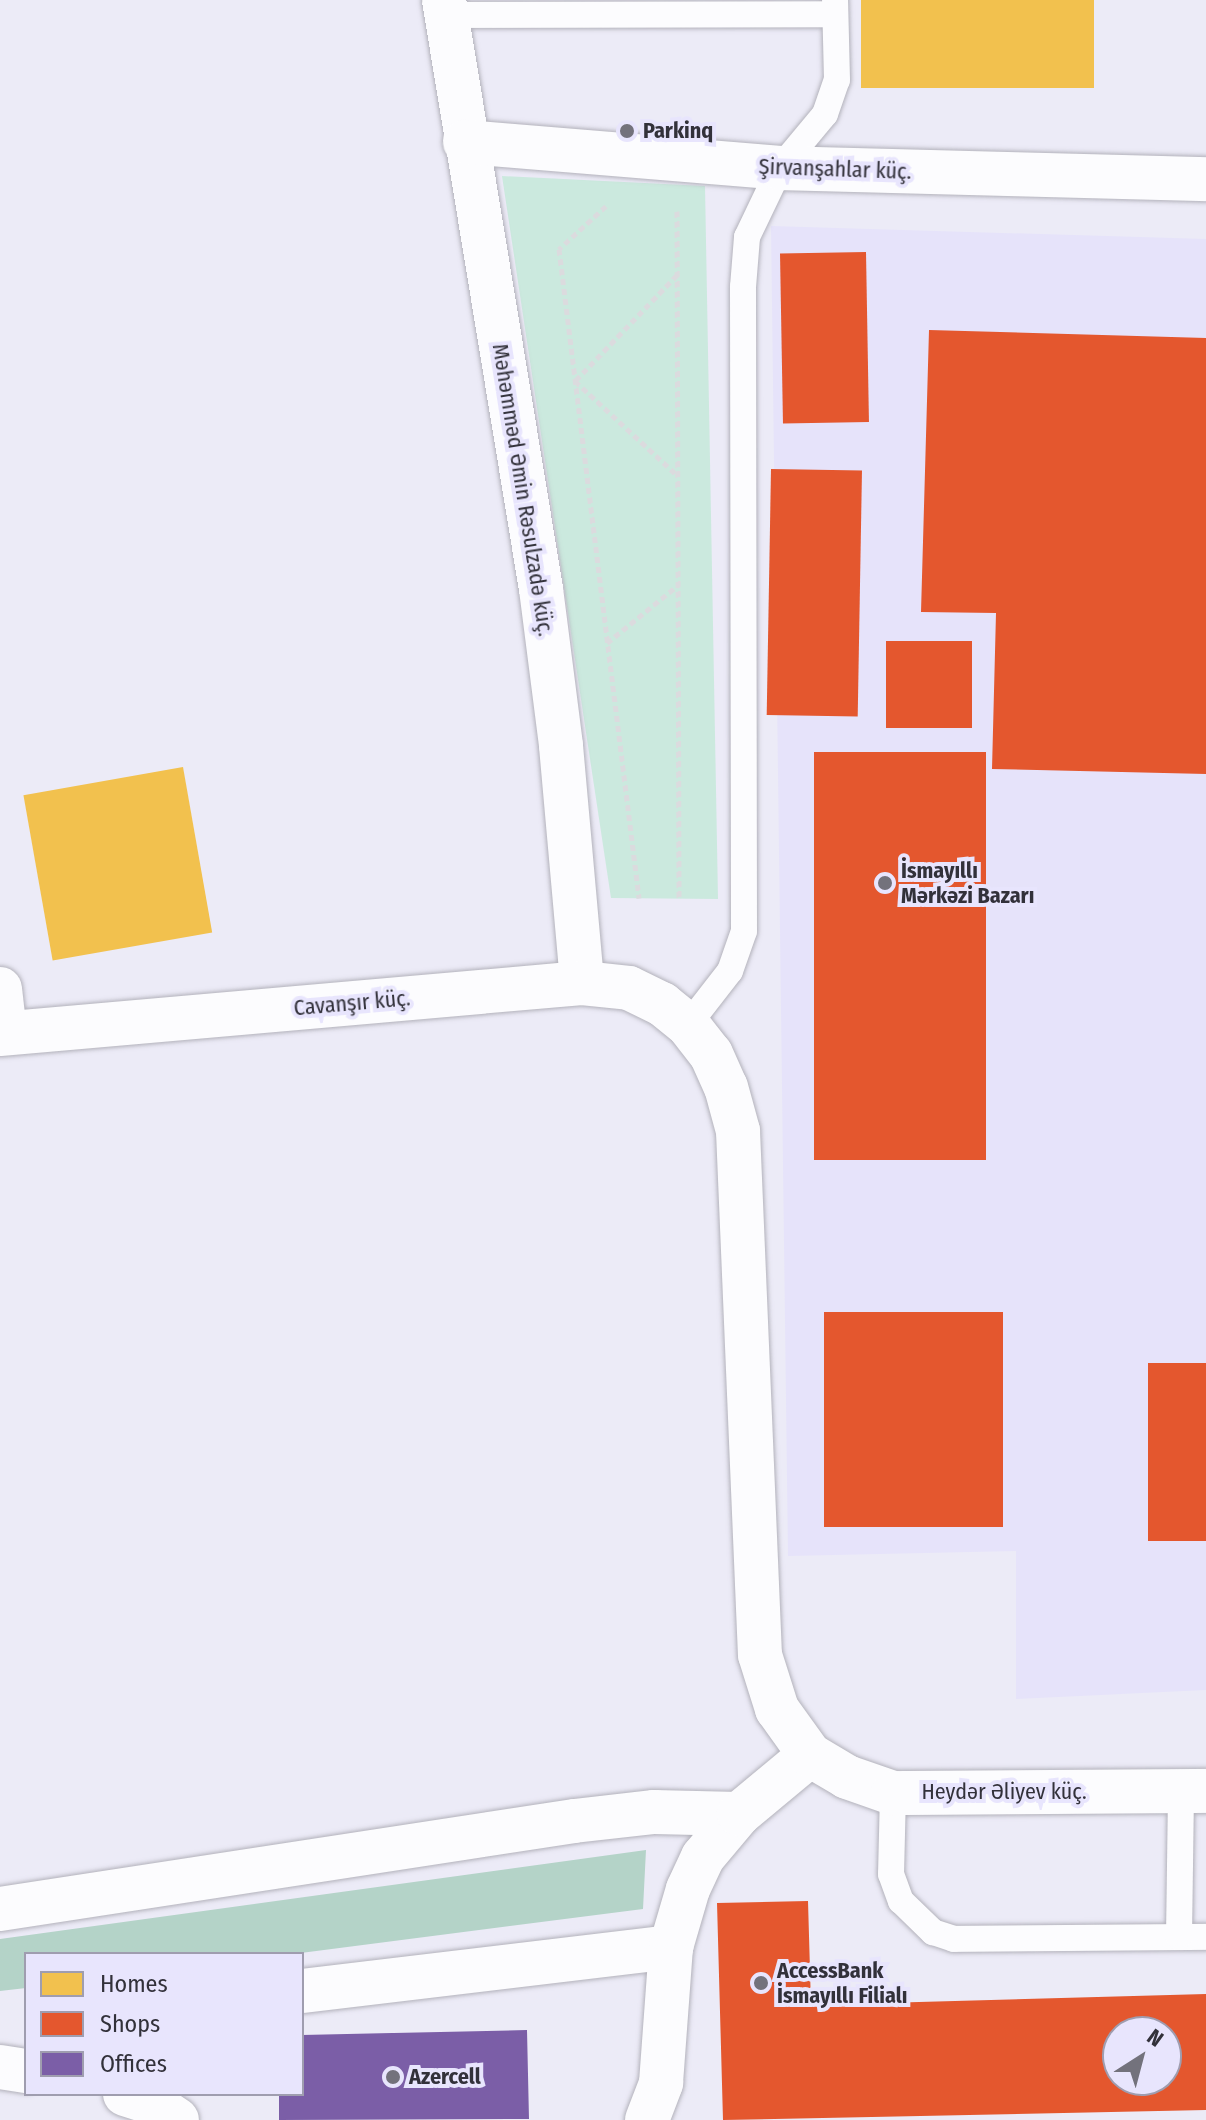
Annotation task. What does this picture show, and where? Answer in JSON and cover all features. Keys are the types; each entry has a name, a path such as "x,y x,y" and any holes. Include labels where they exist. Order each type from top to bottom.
{"street":[{"name":"Məhəmməd Əmin Rəsulzadə küç.","path":"445,8 541,589 561,746 582,983"},
{"name":"Şirvanşahlar küç.","path":"465,142 780,168 1206,179"},
{"name":"Cavanşır küç.","path":"0,989 2,1033 582,983 629,988 662,1004 688,1025 711,1054 738,1131 760,1655 777,1709 810,1755"},
{"name":"Heydər Əliyev küç.","path":"810,1755 847,1777 893,1793 1194,1791"},
{"path":"650,2119 661,2083 671,1947 688,1889 703,1857 739,1814 810,1755"},
{"path":"0,1909 574,1821 654,1812 739,1814"},
{"path":"304,1991 671,1947"},
{"path":"0,2067 24,2071"}],"lane":[{"path":"445,8 835,7 837,80 825,114 780,168 747,237 743,287 744,931 730,971 688,1025"},
{"path":"1179,1937 1194,1791"},
{"path":"893,1793 891,1874 901,1901 933,1932 954,1939 1206,1937"}],"path":[{"path":"677,199 679,898"},
{"path":"612,201 559,249 639,898"},
{"path":"575,381 678,274"},
{"path":"575,381 678,476"},
{"path":"607,643 679,585"}],"shaded area":[{"path":"771,226 1206,239 1206,1690 1016,1699 1016,1551 788,1556"}],"green space":[{"path":"502,176 705,186 718,899 611,898"},
{"path":"646,1850 643,1909 304,1953 24,1952 24,1988 0,1991 0,1939"}],"building: Homes":[{"path":"861,0 1094,0 1094,88 861,88"},
{"path":"183,767 212,932 53,961 23,795"}],"building: Shops":[{"path":"866,252 869,422 783,423 780,254"},
{"path":"929,330 1206,338 1206,774 992,769 996,613 921,612"},
{"path":"771,469 862,471 858,717 767,715"},
{"path":"886,641 972,641 972,728 886,728"},
{"path":"814,752 986,752 986,1160 814,1160"},
{"path":"824,1312 1003,1312 1003,1527 824,1527"},
{"path":"1148,1363 1206,1363 1206,1541 1148,1541"},
{"path":"808,1901 811,2005 1206,1994 1206,2110 723,2120 717,1903"}],"building: Offices":[{"path":"527,2030 529,2119 279,2120 279,2096 304,2096 304,2035"}],"place":[{"name":"Parkinq","path":"627,131"},
{"name":"İsmayıllı Mərkəzi Bazarı","path":"885,883"},
{"name":"AccessBank İsmayıllı Filialı","path":"761,1983"},
{"name":"Azercell","path":"393,2077"}]}
